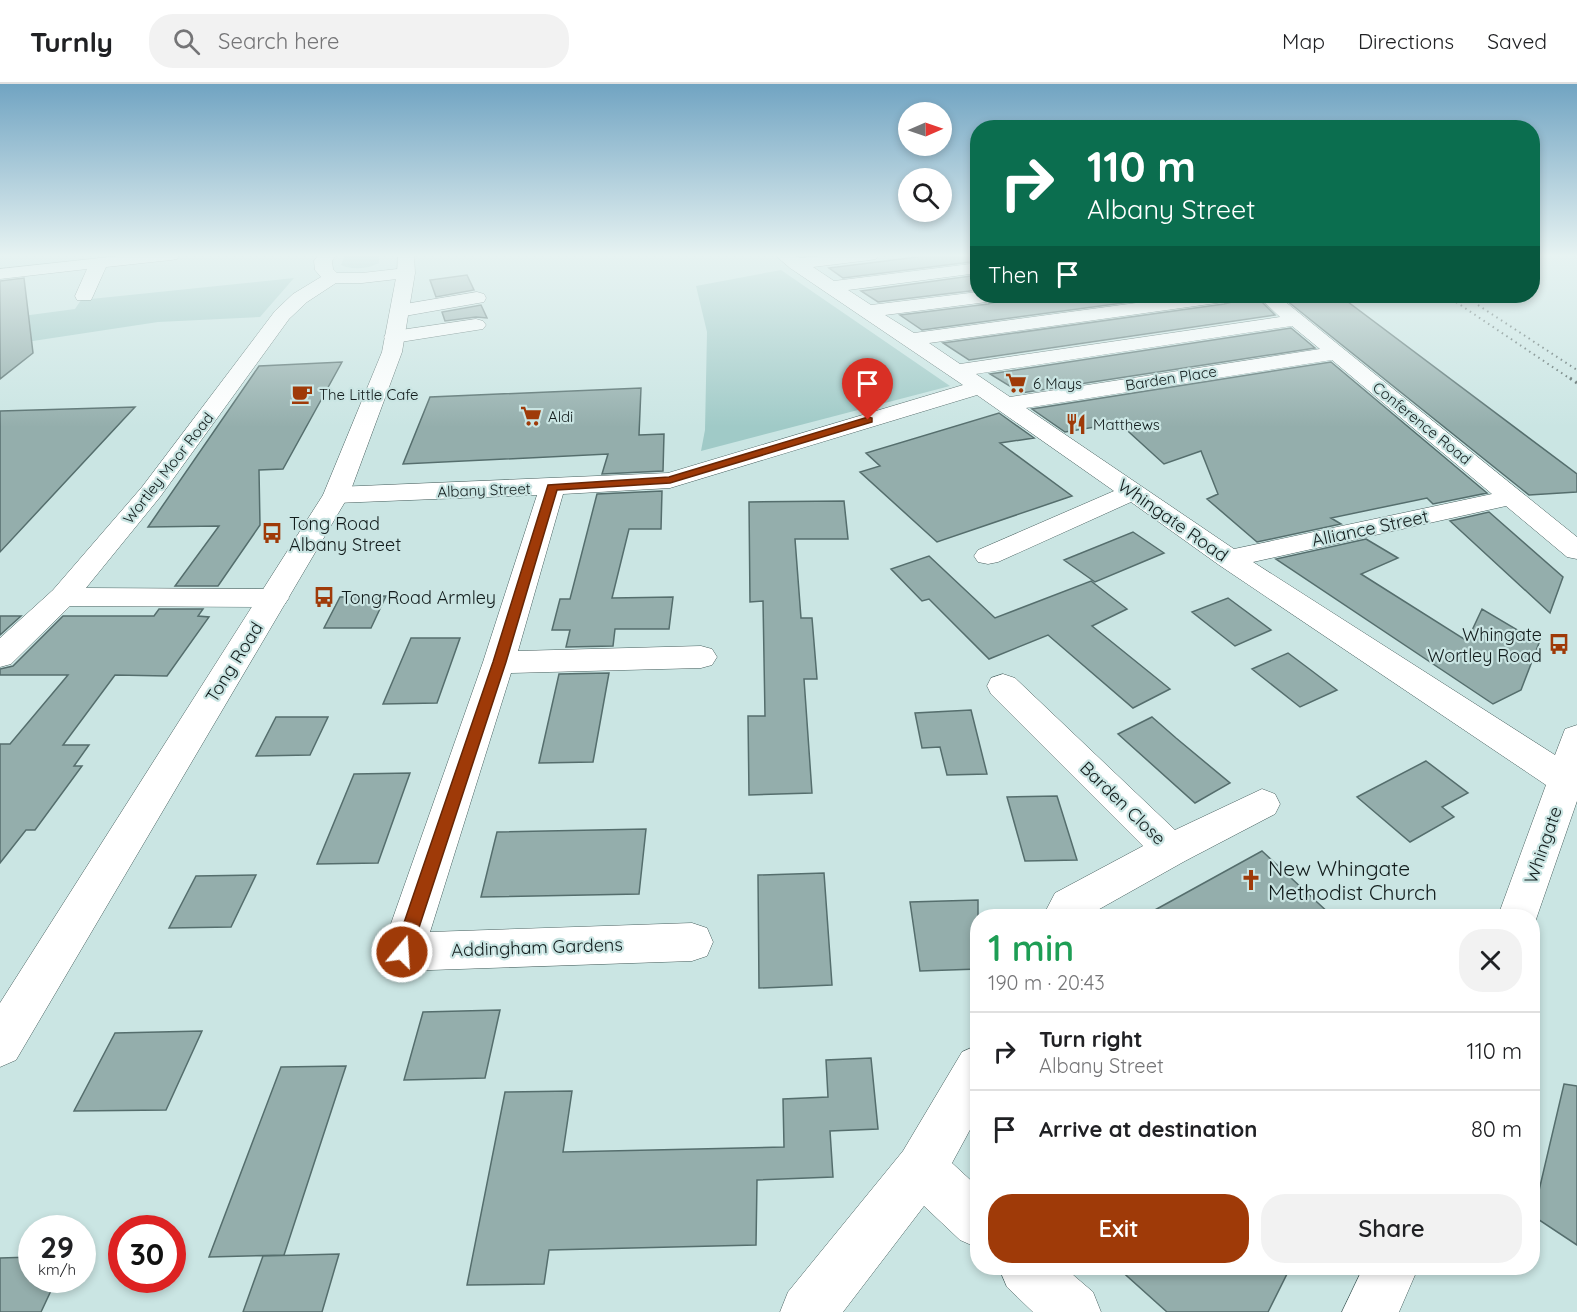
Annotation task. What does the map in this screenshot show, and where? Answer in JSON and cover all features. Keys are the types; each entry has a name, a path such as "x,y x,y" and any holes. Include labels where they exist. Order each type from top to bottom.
{"street":[{"name":"Wortley Moor Road","path":"0,656 63,597 151,492 285,312"},
{"name":"Tong Road","path":"0,1044 336,495 392,352 399,312"},
{"name":"Whingate Road","path":"870,312 1229,559 1571,784"},
{"path":"910,340 1108,312"},
{"name":"Conference Road","path":"1287,312 1577,551"},
{"path":"955,371 1296,320"},
{"path":"394,337 476,325"},
{"name":"Barden Place","path":"1006,404 1337,353"},
{"name":"Albany Street","path":"336,495 670,480 979,387"},
{"name":"Addingham Gardens","path":"552,487 499,662 402,952 692,942"},
{"path":"988,556 1133,492"},
{"name":"Alliance Street","path":"1229,559 1512,497"},
{"path":"63,597 274,598"},
{"path":"499,662 701,657"},
{"name":"Barden Close","path":"1002,686 1172,850 1262,804"},
{"name":"Whingate","path":"1521,909 1571,784 1577,738"},
{"path":"1067,909 1172,850"},
{"path":"808,1312 921,1169 970,1082"},
{"path":"921,1169 970,1215"},
{"path":"1033,1275 1073,1312"},
{"path":"1370,1312 1388,1275"}],"shaded area":[{"path":"50,312 264,312 260,317 158,322 0,346 0,319"},
{"path":"702,312 843,312 950,386 701,451 705,430 707,332"}],"building":[{"path":"0,312 28,312 33,353 0,379"},
{"path":"442,312 484,312 487,318 476,317 445,321"},
{"path":"922,312 1054,312 922,330 900,315"},
{"path":"1164,312 1272,312 1275,315 969,360 943,343"},
{"path":"1301,312 1362,312 1577,474 1577,492 1529,495"},
{"path":"1291,328 1315,348 1021,393 990,374"},
{"path":"342,362 283,469 259,470 260,525 218,586 175,586 219,526 148,527 259,366"},
{"path":"1331,362 1487,493 1433,504 1427,498 1331,518 1341,524 1257,542 1207,499 1218,494 1201,451 1164,464 1119,423 1065,432 1032,409"},
{"name":"Aldi","path":"641,388 639,435 664,434 663,471 602,474 608,454 403,464 430,397"},
{"path":"135,407 0,552 0,411"},
{"path":"999,413 1034,438 1000,443 1072,496 937,542 860,472 880,466 866,453"},
{"path":"662,491 661,529 629,529 612,598 673,597 669,629 615,629 613,646 566,647 570,630 552,630 560,599 570,599 597,494"},
{"path":"844,501 848,539 795,539 801,618 812,618 817,679 804,679 812,793 749,795 748,716 765,716 763,601 750,602 749,502"},
{"path":"1489,512 1563,577 1550,613 1450,521"},
{"path":"1133,532 1164,553 1095,582 1064,560"},
{"path":"1366,539 1398,558 1361,574 1467,641 1482,609 1539,643 1521,690 1493,704 1276,559"},
{"path":"929,556 995,618 1091,581 1127,609 1092,626 1170,689 1133,708 1048,635 989,659 929,599 922,601 891,569"},
{"path":"386,596 371,628 324,628 340,597"},
{"path":"1228,598 1271,630 1235,646 1192,612"},
{"path":"159,609 203,609 198,616 209,617 167,676 115,675 63,745 89,745 74,766 82,766 35,830 26,830 0,863 0,744 10,744 68,675 0,675 0,669 13,666 63,616 154,616"},
{"path":"0,616 21,616 0,635"},
{"path":"411,638 460,638 437,703 383,704"},
{"path":"1288,653 1337,690 1300,707 1252,669"},
{"path":"609,673 593,762 539,763 559,674"},
{"path":"971,710 987,774 947,775 940,747 922,748 915,713"},
{"path":"276,717 328,717 310,755 256,756"},
{"path":"1152,717 1230,783 1195,803 1118,734"},
{"path":"1426,761 1468,793 1442,807 1454,817 1410,842 1357,797"},
{"path":"410,773 378,863 317,864 354,774"},
{"path":"1057,796 1077,860 1025,861 1007,797"},
{"path":"646,829 639,894 481,897 497,832"},
{"name":"New Whingate Methodist Church","path":"1262,851 1324,909 1157,909"},
{"path":"824,873 832,985 759,988 758,875"},
{"path":"256,875 231,927 169,928 196,876"},
{"path":"978,900 978,909 970,909 970,969 920,971 910,902"},
{"path":"500,1010 485,1078 404,1080 423,1012"},
{"path":"202,1031 166,1110 74,1111 115,1033"},
{"path":"871,1058 878,1129 830,1131 833,1177 757,1180 756,1245 549,1250 544,1284 467,1285 505,1092 572,1091 563,1152 784,1147 783,1099 828,1097 826,1060"},
{"path":"346,1066 284,1255 209,1257 281,1067"},
{"path":"1564,1084 1577,1086 1577,1245 1540,1221 1540,1186"},
{"path":"339,1254 322,1312 243,1312 263,1256"},
{"path":"18,1257 18,1293 50,1293 41,1312 0,1312 0,1258"},
{"path":"1126,1275 1286,1275 1268,1312 1167,1312"}],"railway":[{"path":"1471,312 1572,380"},
{"path":"1489,312 1577,370"},
{"path":"1570,378 1577,383"}],"place":[{"name":"6 Mays","path":"1016,383"},
{"name":"The Little Cafe","path":"302,394"},
{"name":"Aldi","path":"531,416"},
{"name":"Matthews","path":"1076,424"},
{"name":"Tong Road Albany Street","path":"272,533"},
{"name":"Tong Road Armley","path":"324,597"},
{"name":"Whingate Wortley Road","path":"1559,644"},
{"name":"New Whingate Methodist Church","path":"1251,880"}],"route":[{"path":"402,952 499,662 552,487 670,480 868,420"}]}
